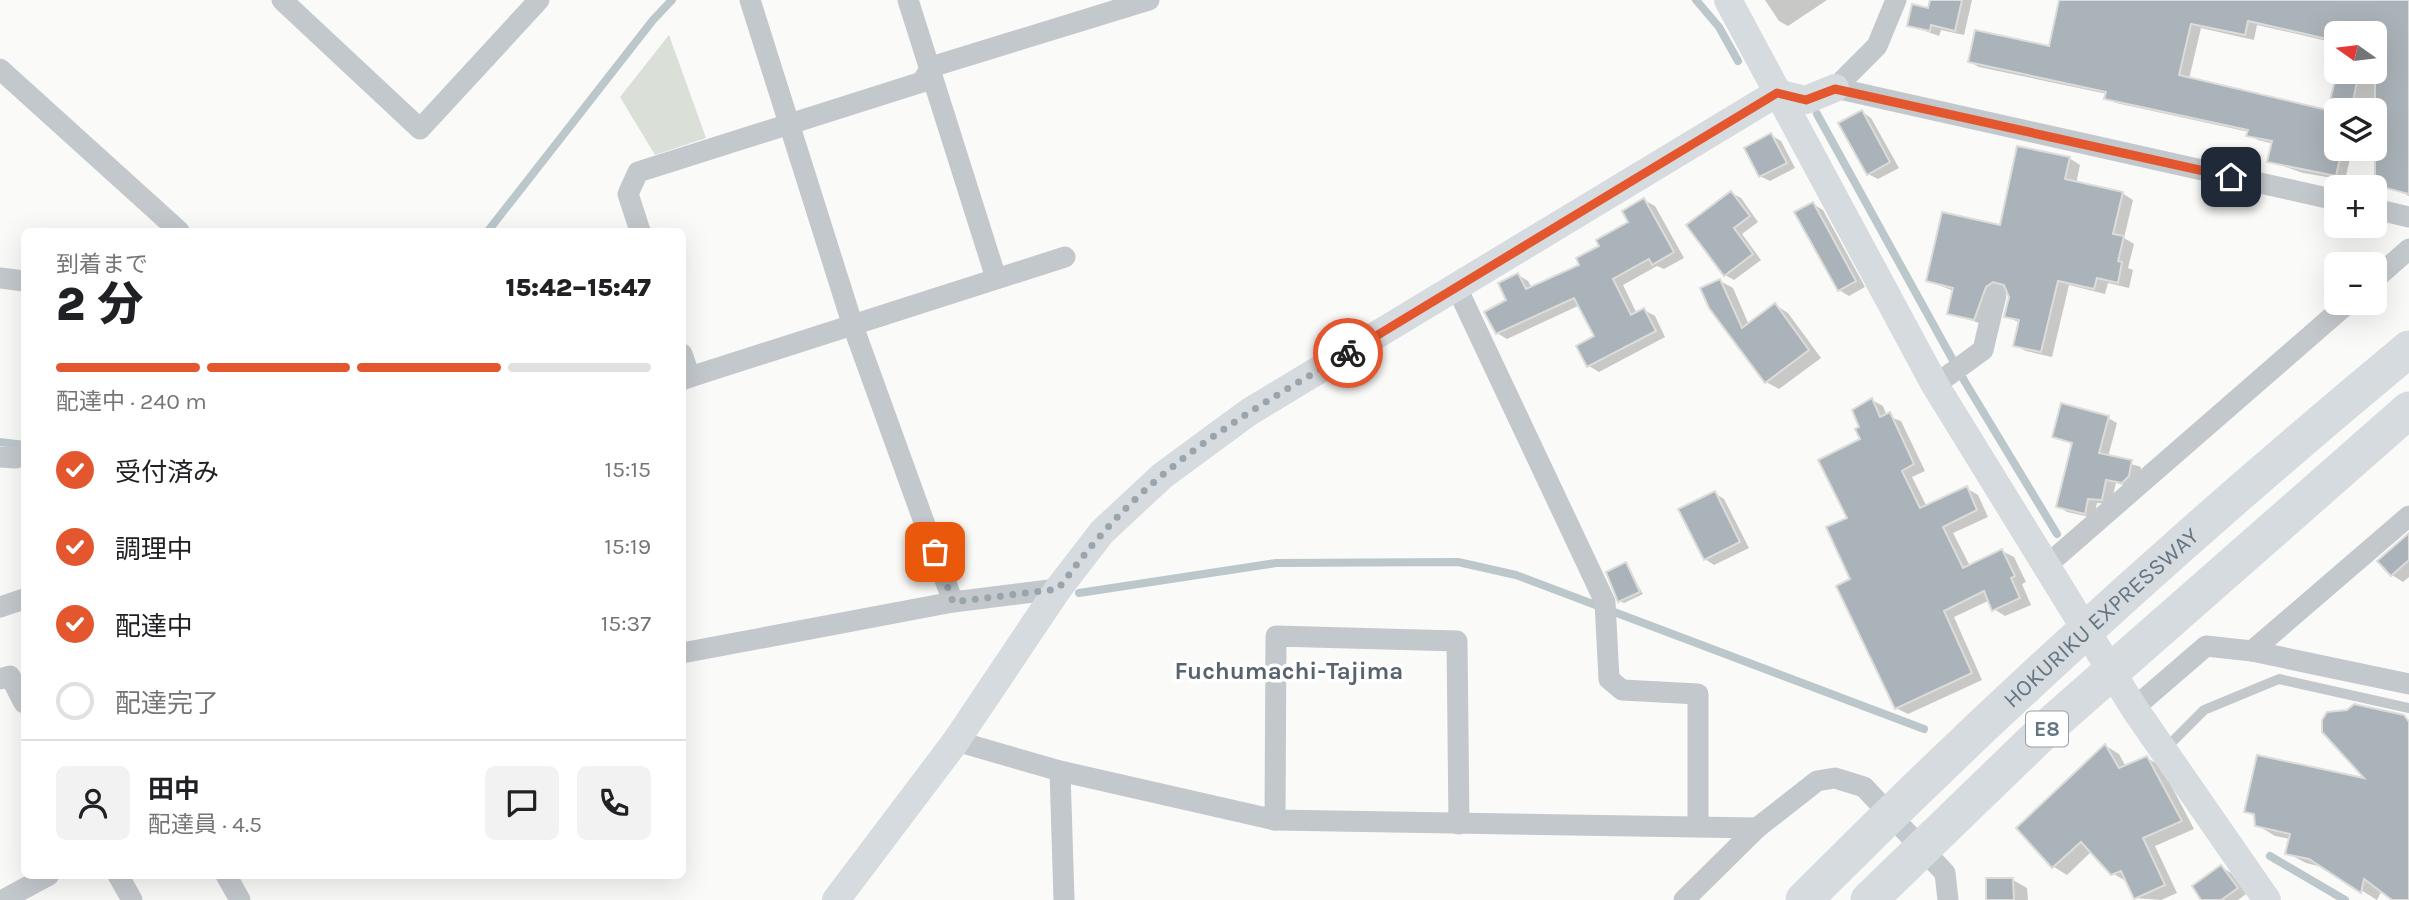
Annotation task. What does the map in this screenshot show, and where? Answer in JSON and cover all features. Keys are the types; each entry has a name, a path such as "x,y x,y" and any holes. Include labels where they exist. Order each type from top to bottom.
{"highway":[{"name":"HOKURIKU EXPRESSWAY","path":"1804,900 2013,697 2169,556 2409,349"},
{"name":"HOKURIKU EXPRESSWAY","path":"1869,900 2047,728 2409,410"}],"street":[{"path":"282,0 420,129 539,0"},
{"path":"750,0 853,326 953,602"},
{"path":"908,0 996,278"},
{"path":"639,228 628,194 638,172 922,82 931,67 1149,0"},
{"path":"1728,0 1935,385 2134,708 2165,749 2207,817 2267,900"},
{"path":"836,900 956,741 1058,589 1102,532 1161,476 1250,412 1777,93 1806,100 1835,89 1877,46 1896,0"},
{"path":"0,69 176,228"},
{"path":"1835,89 2324,197"},
{"path":"2387,211 2409,216"},
{"path":"2387,269 2409,250"},
{"path":"687,379 1065,257"},
{"path":"0,278 21,281"},
{"path":"1457,288 1605,602 1609,679 1622,690 1698,694 1698,826"},
{"path":"1935,385 1983,350 1996,295"},
{"path":"2048,565 2334,315"},
{"path":"2252,651 2409,516"},
{"path":"686,652 953,602 1058,589"},
{"path":"0,607 21,600"},
{"path":"1275,820 1276,636 1457,641 1459,824"},
{"path":"2134,708 2206,646 2252,651 2409,684"},
{"path":"0,679 10,676 21,697"},
{"path":"956,741 1060,771 1275,820 1757,828"},
{"path":"1060,771 1064,900"},
{"path":"1685,900 1757,828 1817,781 1835,778 1864,787 1945,873 1948,900"},
{"path":"3,900 42,879"},
{"path":"120,879 132,900"},
{"path":"228,879 240,900"}],"lane":[{"path":"2165,749 2204,710 2279,679 2409,708"}],"shaded area":[{"path":"669,35 706,138 655,155 620,97"}],"building":[{"path":"1930,0 1962,0 1955,31 1931,25 1930,31 1907,26 1912,4 1928,8"},
{"path":"2059,0 2409,0 2409,194 2387,188 2387,175 2375,175 2375,161 2387,161 2387,98 2375,98 2375,84 2387,84 2387,21 2324,21 2324,38 2248,21 2245,35 2191,24 2179,75 2324,109 2324,161 2339,161 2336,175 2267,162 2272,141 2246,136 2248,130 2104,99 2106,92 1968,62 1975,30 2049,46"},
{"path":"2334,84 2357,84 2354,98 2331,98"},
{"path":"1862,110 1890,162 1867,175 1838,123"},
{"path":"1771,133 1787,163 1759,177 1744,148"},
{"path":"2017,146 2070,157 2065,179 2123,192 2113,234 2124,236 2118,261 2122,262 2118,283 2097,278 2094,289 2058,281 2041,352 2013,346 2019,320 2004,317 2009,297 2004,285 1993,282 1986,287 1974,320 1947,314 1953,288 1926,281 1942,212 2000,225"},
{"path":"1731,191 1750,216 1734,228 1753,254 1724,276 1686,225"},
{"path":"1644,198 1674,252 1652,265 1649,259 1613,279 1631,315 1644,308 1656,331 1587,367 1576,346 1594,336 1574,298 1496,334 1484,312 1506,300 1498,283 1518,273 1526,289 1579,265 1576,258 1599,246 1596,240 1628,222 1622,211"},
{"path":"1813,202 1856,281 1838,291 1794,212"},
{"path":"1720,279 1742,328 1775,303 1809,350 1765,383 1709,308 1700,288"},
{"path":"1872,398 1880,417 1890,412 1914,464 1902,471 1920,508 1967,486 1977,510 1943,527 1963,568 2002,549 2015,576 2011,578 2020,598 1992,611 1984,591 1944,611 1972,673 1895,709 1836,586 1850,579 1826,527 1847,518 1818,460 1860,439 1855,429 1859,427 1852,410"},
{"path":"2061,403 2109,416 2099,453 2132,460 2129,476 2122,483 2106,480 2102,500 2088,499 2085,514 2056,507 2072,443 2052,437"},
{"path":"1715,491 1740,542 1704,560 1678,509"},
{"path":"2409,533 2409,560 2391,576 2377,561"},
{"path":"1626,562 1640,592 1618,602 1606,572"},
{"path":"2354,704 2404,715 2409,722 2409,900 2392,900 2364,879 2361,893 2309,859 2285,854 2290,834 2255,826 2254,814 2244,812 2257,755 2364,778 2322,732 2322,720 2327,712 2347,710"},
{"path":"2105,744 2119,768 2147,756 2182,821 2143,838 2165,885 2134,899 2121,871 2111,875 2081,842 2052,868 2016,828"},
{"path":"2221,865 2238,888 2221,900 2201,900 2192,886"},
{"path":"1986,878 2013,878 2014,900 1986,900"}],"waterway":[{"path":"490,228 653,20 672,0"},
{"path":"1696,0 1719,27 1738,61"},
{"path":"1817,114 1965,382 2057,534"},
{"path":"0,442 21,445"},
{"path":"1079,593 1276,563 1458,562 1516,575 1924,729"},
{"path":"2270,856 2345,900"}],"way so far":[{"path":"935,552 953,602 1058,589 1102,532 1161,476 1250,412 1348,353"}],"district":[{"name":"Fuchumachi-Tajima","path":"1289,671"}],"route":[{"path":"1348,353 1777,93 1806,100 1835,89 2231,177"}]}
